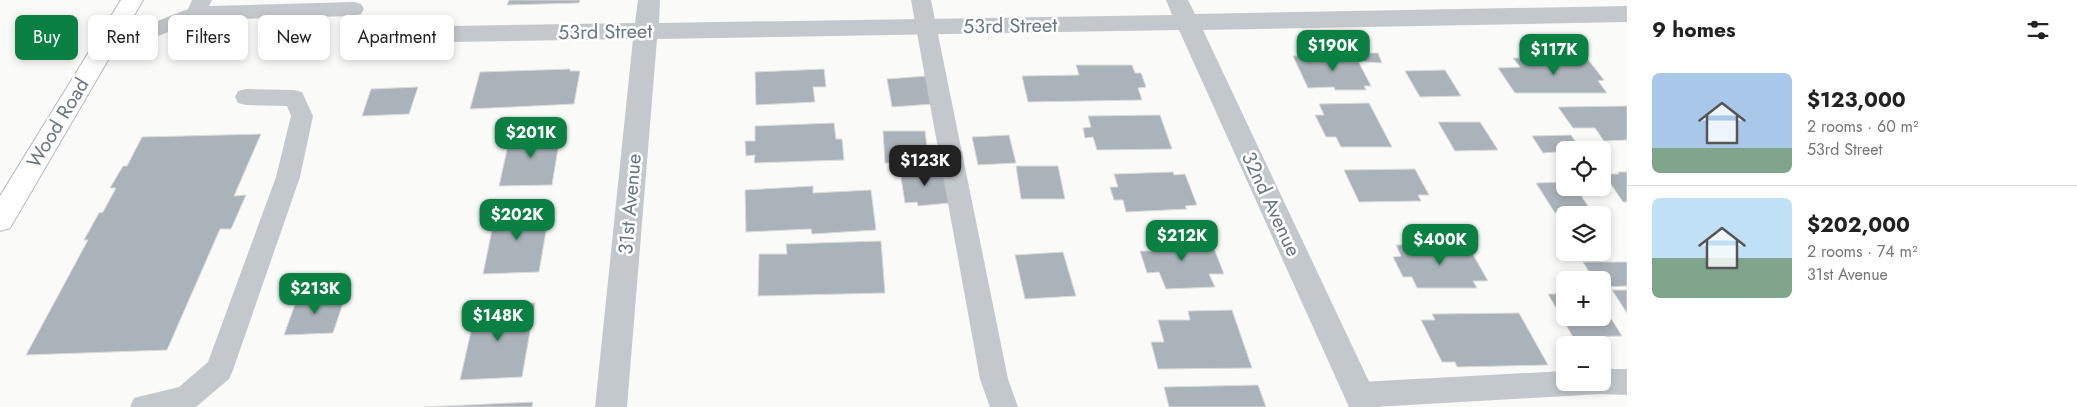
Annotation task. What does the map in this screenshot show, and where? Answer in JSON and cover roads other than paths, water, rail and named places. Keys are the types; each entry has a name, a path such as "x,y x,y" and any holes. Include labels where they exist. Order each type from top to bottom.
{"street":[{"name":"Wood Road","path":"123,15 132,0"},
{"name":"31st Avenue","path":"611,407 649,0"},
{"name":"53rd Street","path":"454,34 926,27 1183,11 1620,13"},
{"name":"32nd Avenue","path":"1183,11 1362,401"},
{"name":"Wood Road","path":"0,220 96,60"}],"lane":[{"path":"921,0 994,379 1004,407"},
{"path":"158,29 199,6 354,9"},
{"path":"144,407 186,398 219,370 288,177 302,116 294,98 246,97"},
{"path":"1611,382 1627,382"},
{"path":"1362,401 1556,386"}]}
